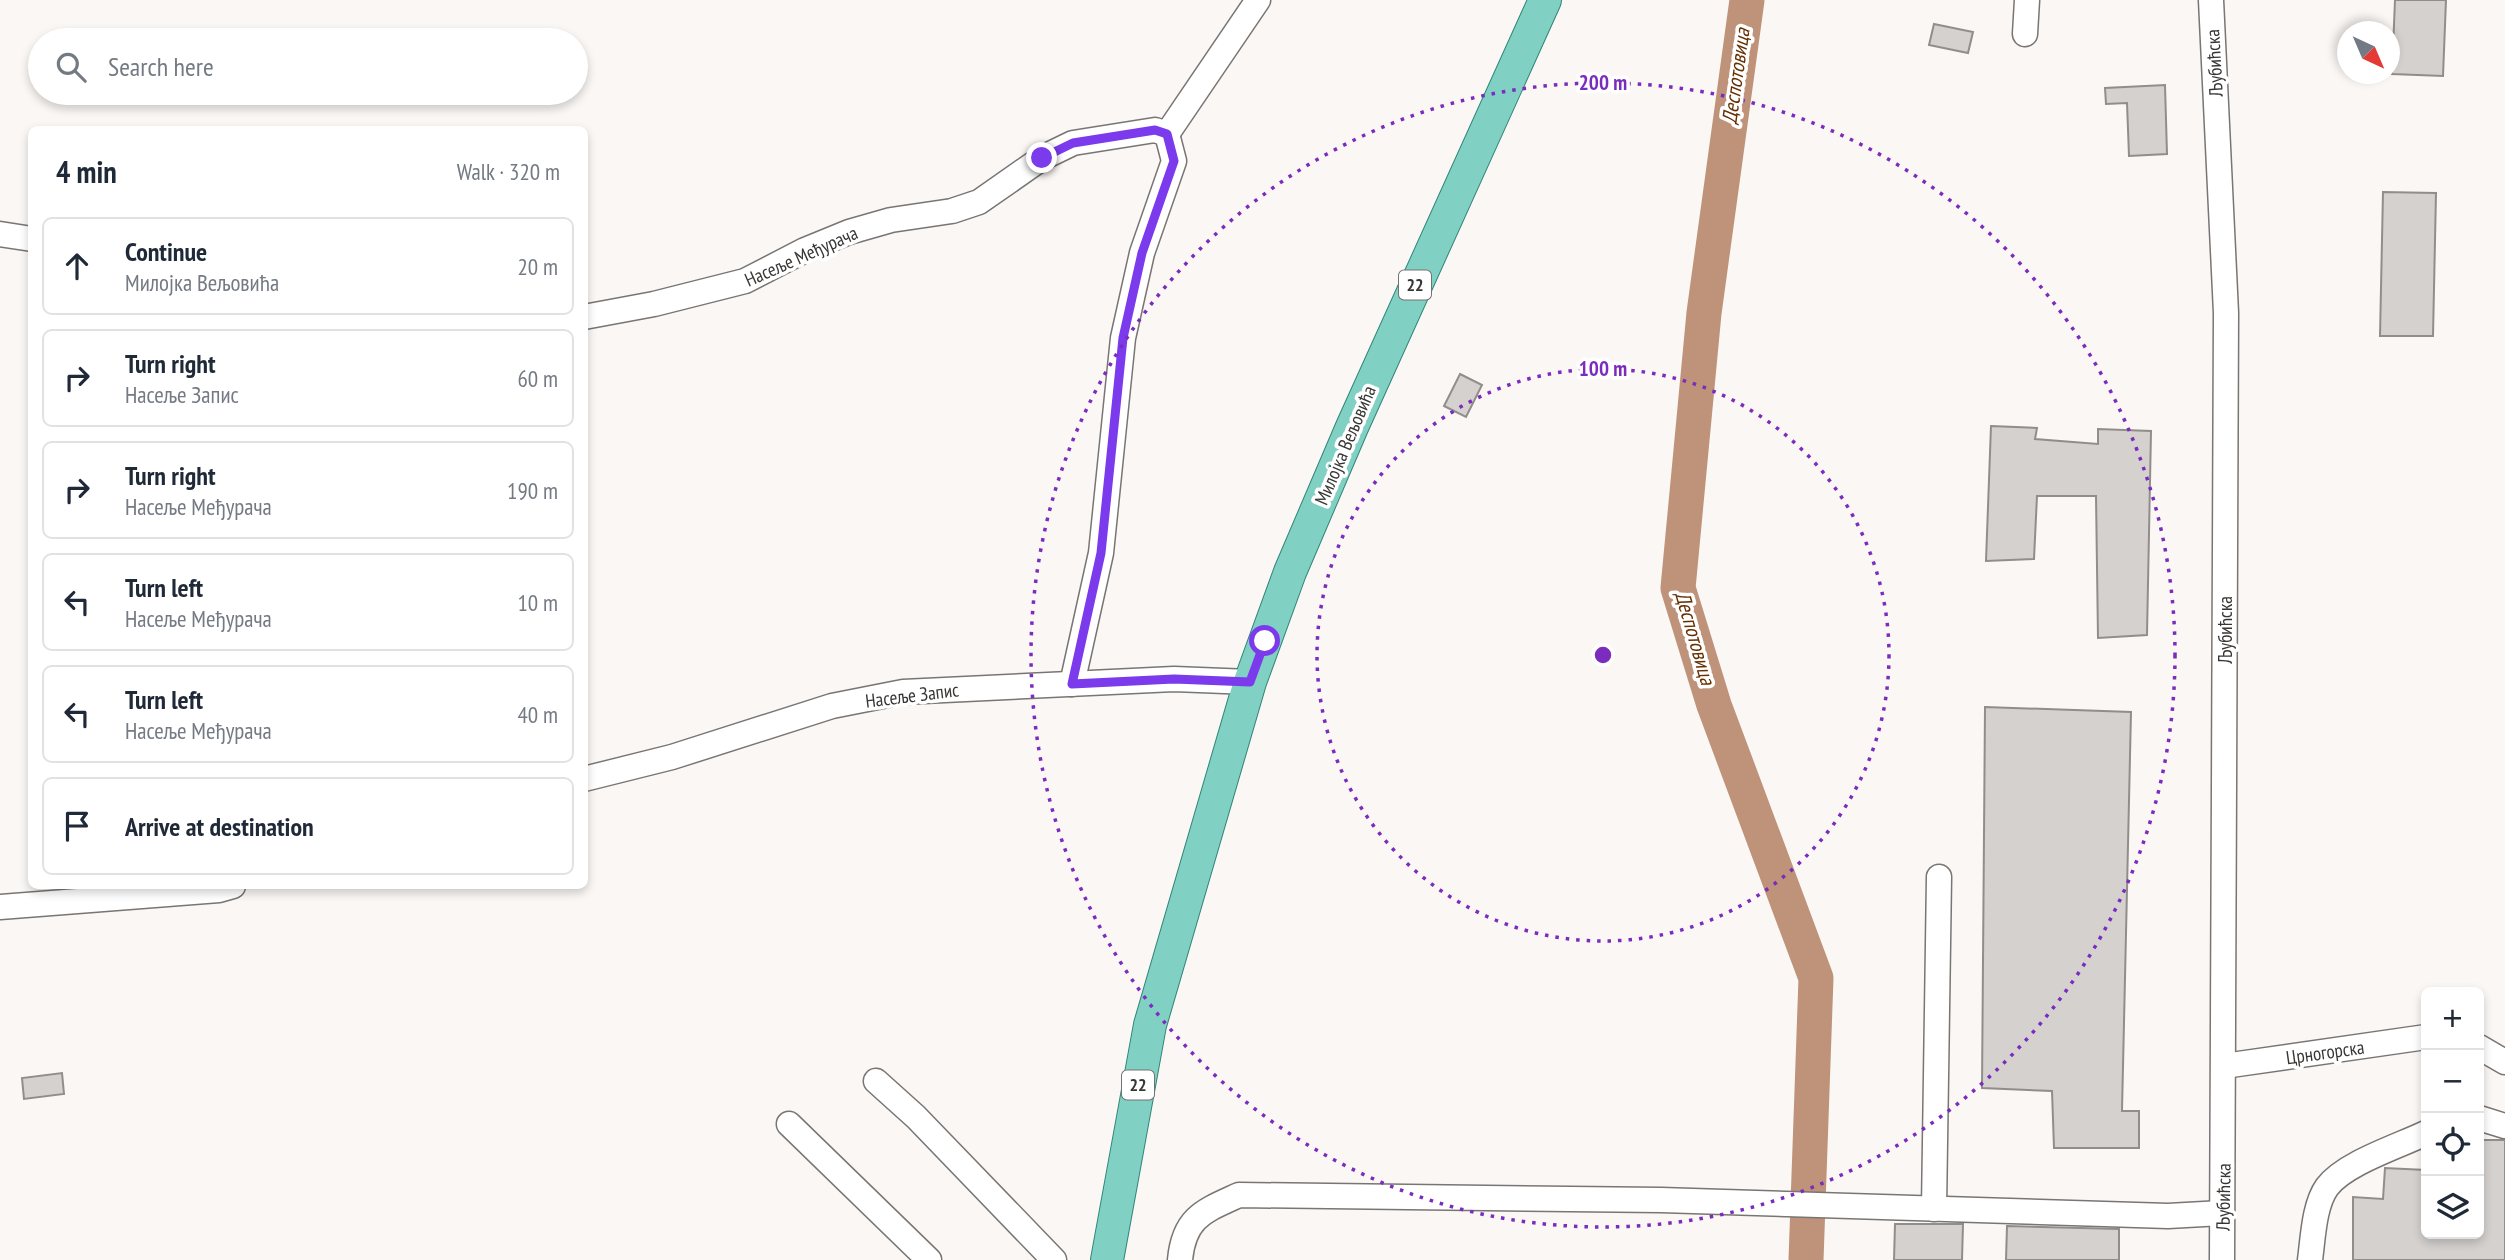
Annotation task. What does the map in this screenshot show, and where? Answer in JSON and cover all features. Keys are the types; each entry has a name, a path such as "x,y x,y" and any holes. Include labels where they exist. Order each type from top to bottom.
{"main road":[{"name":"Милојка Вељовића","path":"1107,1260 1150,1025 1250,682 1290,572 1352,427 1545,0"}],"street":[{"path":"1072,684 1101,553 1123,338 1142,253 1174,161 1167,134 1258,0"},
{"path":"2025,34 2027,0"},
{"name":"Љубићска","path":"2211,0 2226,313 2222,1260"},
{"name":"Насеље Међурача","path":"588,316 654,304 745,281 805,250 849,232 891,220 952,211 979,202 1042,158 1073,143 1155,130 1167,134"},
{"path":"0,234 28,238"},
{"name":"Насеље Запис","path":"588,778 672,757 832,706 903,692 1174,679 1250,682"},
{"path":"1934,1209 1939,877"},
{"path":"0,907 222,889"},
{"name":"Црногорска","path":"2224,1066 2421,1038"},
{"path":"2484,1049 2505,1062"},
{"path":"876,1081 916,1117 1054,1260"},
{"path":"2484,1120 2505,1126"},
{"path":"789,1124 929,1260"},
{"path":"2310,1260 2318,1211 2326,1188 2342,1173 2421,1135"},
{"path":"1180,1260 1182,1241 1198,1214 1239,1195 1661,1200 2168,1216 2222,1213"}],"building":[{"path":"2395,0 2446,0 2443,76 2400,74 2400,21 2394,21"},
{"path":"1934,24 1973,32 1968,53 1929,45"},
{"path":"2165,85 2167,154 2129,156 2127,103 2106,104 2105,88"},
{"path":"2383,192 2436,193 2433,336 2380,336"},
{"path":"1460,374 1482,385 1466,417 1444,406"},
{"path":"1991,426 2037,428 2035,439 2098,444 2098,429 2151,431 2147,635 2098,638 2096,496 2037,496 2034,559 1986,561"},
{"path":"1985,707 2131,712 2122,1111 2139,1111 2139,1148 2054,1148 2052,1091 1982,1088"},
{"path":"62,1073 64,1094 24,1099 22,1078"},
{"path":"2484,1140 2505,1140 2505,1260 2353,1260 2353,1197 2383,1199 2385,1168 2421,1170 2421,1239 2484,1239"},
{"path":"1895,1224 1963,1224 1962,1260 1894,1260"},
{"path":"2007,1226 2119,1229 2119,1260 2006,1260"}],"waterway":[{"name":"Деспотовица","path":"1747,0 1704,313 1678,588 1714,705 1816,978 1806,1260"}],"route":[{"path":"1042,158 1073,143 1155,130 1167,134 1174,161 1142,253 1123,338 1101,553 1072,684 1174,679 1250,682 1265,641"}]}
